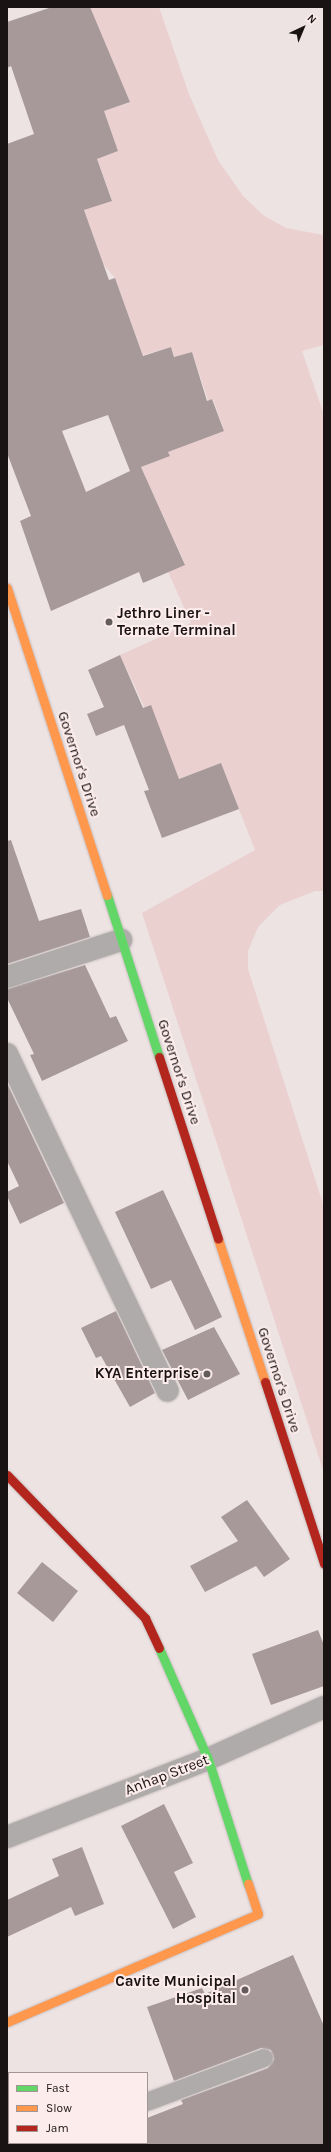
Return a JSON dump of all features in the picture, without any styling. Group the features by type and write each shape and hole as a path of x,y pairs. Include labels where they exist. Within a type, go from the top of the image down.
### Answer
{"main road":[{"name":"Governor's Drive","path":"7,588 324,1564"},
{"path":"7,1475 145,1618 208,1759 258,1914 7,2022"}],"street":[{"path":"7,977 121,940"},
{"path":"7,1054 168,1391"},
{"name":"Anhap Street","path":"7,1837 208,1759 324,1707"}],"lane":[{"path":"148,2102 264,2058"}],"shaded area":[{"path":"89,7 159,7 189,94 218,160 243,196 263,215 286,228 324,235 324,345 302,351 324,415 324,891 315,891 280,905 258,927 248,951 248,969 324,1207 324,1473 142,913 255,850 221,764 178,779 120,655 191,623 168,572 185,564 141,467 169,456 168,452 224,430 213,399 208,400 192,352 175,357 171,347 143,355 115,278 103,264 84,210 112,200 97,159 118,151 104,111 130,102"}],"building":[{"path":"52,7 90,7 130,102 104,111 118,151 97,159 112,201 84,210 109,280 115,278 143,356 171,347 174,357 192,352 207,401 212,399 224,431 168,452 170,456 141,467 185,565 143,583 139,572 51,611 20,521 31,516 7,453 7,144 34,134 11,66 7,68 7,22","holes":["108,415 130,471 86,492 62,431"]},
{"path":"120,655 143,708 151,705 179,779 221,763 239,809 162,838 144,791 149,790 124,725 96,736 87,714 104,707 88,670"},
{"path":"11,840 39,921 81,909 90,937 7,964 7,841"},
{"path":"85,965 110,1018 116,1016 128,1041 42,1081 30,1055 34,1054 7,998 7,989"},
{"path":"7,1083 64,1203 20,1224 7,1196 7,1192 19,1186 7,1161"},
{"path":"163,1190 222,1317 195,1330 171,1280 151,1289 115,1212"},
{"path":"116,1311 155,1393 130,1407 101,1356 96,1358 81,1328"},
{"path":"214,1327 240,1374 188,1400 162,1350"},
{"path":"247,1500 290,1559 264,1577 256,1566 205,1592 190,1566 238,1541 221,1517"},
{"path":"42,1562 78,1591 53,1622 17,1593"},
{"path":"318,1630 324,1645 324,1686 271,1705 252,1654"},
{"path":"164,1804 193,1863 174,1872 196,1917 173,1929 121,1826"},
{"path":"82,1847 104,1904 75,1916 71,1907 7,1937 7,1900 59,1876 52,1859"},
{"name":"Cavite Municipal Hospital","path":"293,1955 324,2026 324,2145 147,2145 148,2118 183,2104 181,2100 268,2068 274,2059 271,2050 261,2048 174,2081 147,2007 202,1988 205,1994"}],"traffic: fast":[{"path":"107,895 159,1057"},
{"path":"159,1648 208,1759 248,1884"}],"traffic: slow":[{"path":"7,588 107,895"},
{"path":"218,1239 265,1382"},
{"path":"7,2022 258,1914 248,1884"}],"traffic: jam":[{"path":"159,1057 218,1239"},
{"path":"265,1382 324,1564"},
{"path":"7,1475 145,1618 159,1648"}],"place":[{"name":"Jethro Liner - Ternate Terminal","path":"109,622"},
{"name":"KYA Enterprise","path":"207,1374"},
{"name":"Cavite Municipal Hospital","path":"245,1990"}]}
